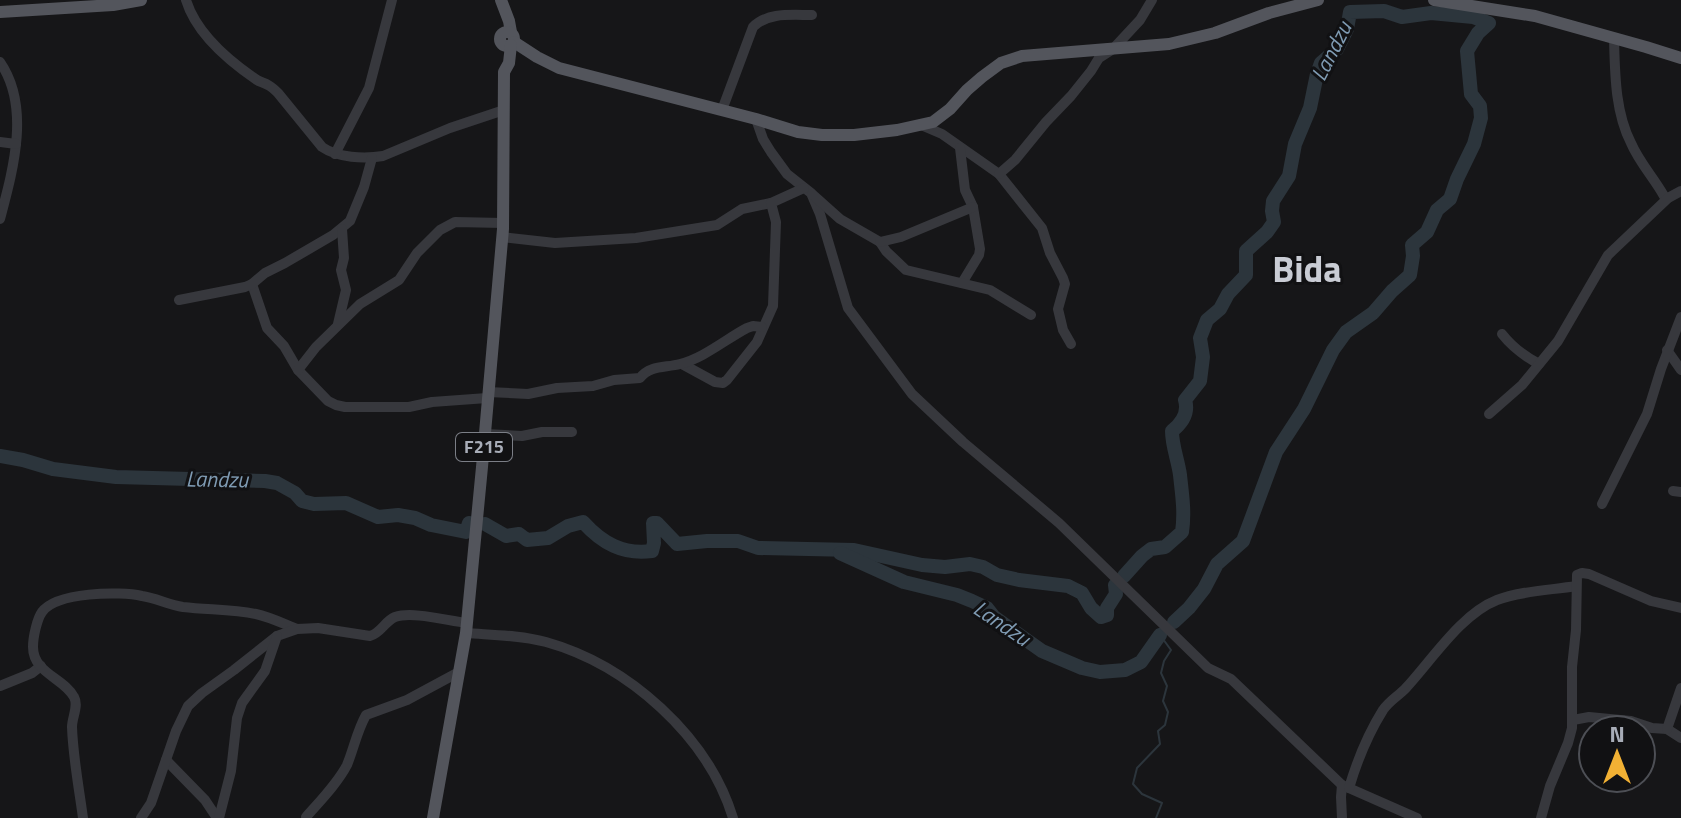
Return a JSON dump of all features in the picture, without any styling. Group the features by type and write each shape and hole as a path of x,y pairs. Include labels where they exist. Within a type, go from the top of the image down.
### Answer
{"main road":[{"path":"0,12 113,5 141,0"},
{"name":"F215","path":"433,818 466,628 502,230 504,72 500,61 508,39 500,18 501,0"},
{"path":"508,39 559,68 798,132 854,135 933,122 1001,63 1022,56 1169,44 1318,0"},
{"path":"1434,0 1535,16 1681,58"}],"street":[{"path":"186,0 197,24 225,54 278,93 322,147 335,154 372,158 383,156 504,110"},
{"path":"335,154 369,88 392,0"},
{"path":"999,174 1071,96 1099,58 1113,49 1140,20 1152,0"},
{"path":"722,110 756,24 773,16 812,15"},
{"path":"1614,39 1615,70 1625,127 1631,143 1668,198"},
{"path":"0,62 13,92 17,128 13,166 0,219"},
{"path":"756,119 763,139 787,174 840,219 880,242 906,270 990,290 1031,315"},
{"path":"921,125 942,134 999,174 1042,228 1065,284 1058,309 1063,330 1071,344"},
{"path":"0,142 16,144"},
{"path":"960,148 965,190 973,207 980,249 962,283"},
{"path":"179,300 252,284 265,273 342,229 356,209 372,158"},
{"path":"298,370 338,324 360,304 399,280 417,253 451,223 502,230 555,243 636,238 717,225 742,209 807,190"},
{"path":"807,190 820,214 848,308 912,394 963,442 1059,523 1208,668 1231,679 1346,786 1417,818"},
{"path":"1489,414 1522,385 1567,327 1608,255 1668,198 1681,191"},
{"path":"682,364 715,382 723,383 757,342 773,306 776,222 771,203"},
{"path":"880,242 901,237 973,207"},
{"path":"338,324 346,290 341,270 344,258 342,229"},
{"path":"252,284 267,328 284,346 298,370 328,401 345,407 409,407 640,378 647,370 682,364 747,328 762,327"},
{"path":"1602,504 1647,414 1681,317"},
{"path":"1502,334 1512,347 1539,364"},
{"path":"1667,350 1681,370"},
{"path":"485,434 527,436 542,432 572,432"},
{"path":"1541,818 1573,720 1572,667 1577,575 1582,573 1599,578 1651,601 1681,608"},
{"path":"1342,818 1341,797 1386,706 1456,631 1480,608 1498,599 1576,586"},
{"path":"83,818 72,724 76,699 41,666 33,649 41,613 51,604 91,594 141,595 183,607 260,615 297,629"},
{"path":"141,818 151,803 188,706 202,693 277,636 297,629 318,628 370,636 392,618 406,615 546,642 598,665 637,688 682,729 709,763 733,818"},
{"path":"218,818 231,771 237,718 242,703 265,671 277,636"},
{"path":"0,686 41,666"},
{"path":"306,817 339,778 366,715 407,700 459,672"},
{"path":"1667,729 1679,704 1681,688"},
{"path":"1573,720 1608,718 1667,729 1681,738"},
{"path":"166,760 218,818"}],"waterway":[{"name":"Landzu","path":"1124,576 1151,549 1165,547 1182,532 1180,475 1172,431 1184,417 1185,400 1200,381 1203,357 1200,338 1207,320 1220,309 1228,294 1246,275 1246,251 1274,222 1273,201 1289,176 1295,144 1310,108 1317,74 1321,63 1337,49 1347,29 1350,12 1384,11 1402,17 1431,13 1473,17 1489,23 1478,33 1467,51 1471,94 1480,106 1481,118 1474,144 1450,199 1437,210 1427,232 1412,245 1410,275 1373,313 1346,332 1333,350 1304,409 1276,452 1243,541 1217,564 1204,589 1174,622"},
{"name":"Landzu","path":"0,456 53,469 116,477 265,481 277,483 295,493 302,501 314,504 346,503 378,517 398,515 466,532 469,523"},
{"name":"Landzu","path":"485,524 506,536 519,534 527,540 548,538 568,526 583,522 614,546 641,552 652,551 653,523 657,523 677,544 738,541 758,548 854,550 922,565 945,567 970,564 1019,580 1068,586 1082,593 1101,617 1107,615 1107,608 1116,594 1115,585"},
{"name":"Landzu","path":"840,553 904,582 957,595 987,608 994,617 1042,651 1082,668 1100,672 1125,670 1141,662 1160,635"},
{"path":"1156,818 1162,803 1142,794 1133,784 1137,768 1160,744 1158,731 1165,725 1168,712 1163,701 1167,686 1161,673 1171,650 1160,635"}],"district":[{"name":"Bida","path":"1307,269"}]}
